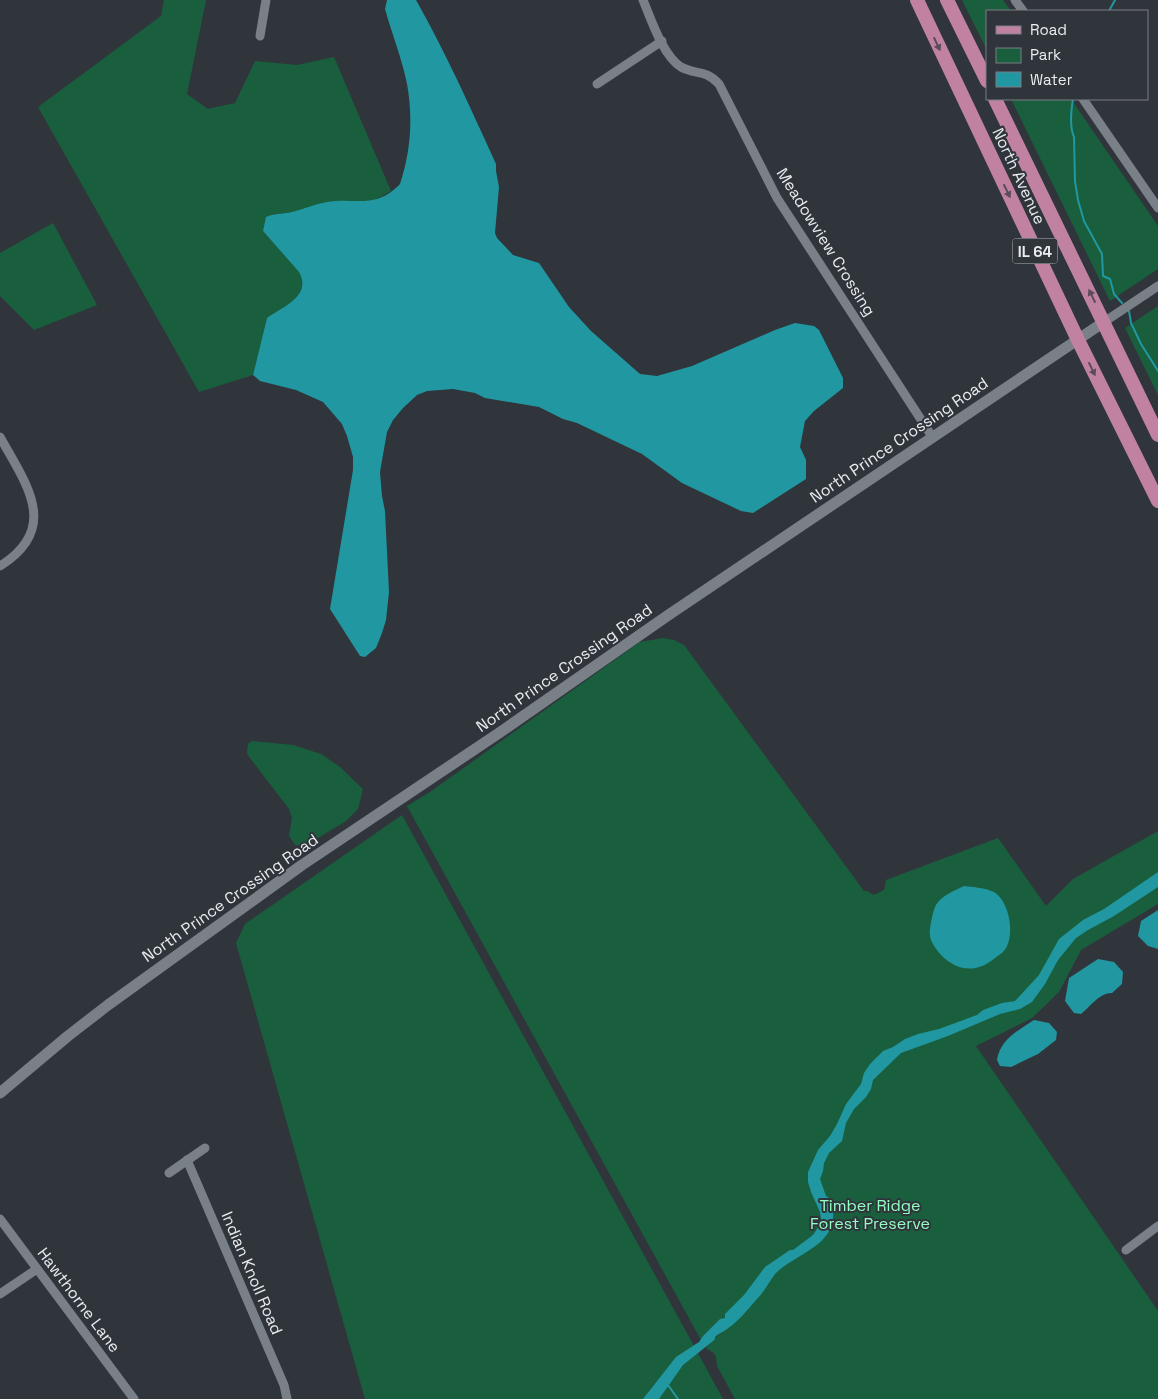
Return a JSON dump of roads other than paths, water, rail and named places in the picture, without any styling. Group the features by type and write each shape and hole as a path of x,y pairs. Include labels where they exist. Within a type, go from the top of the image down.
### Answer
{"main road":[{"name":"North Avenue","path":"917,0 1078,340 1158,500"},
{"path":"947,0 986,79"},
{"name":"North Avenue","path":"995,100 1158,435"}],"street":[{"path":"260,36 266,0"},
{"name":"Meadowview Crossing","path":"643,0 662,42 672,58 682,67 707,74 719,84 777,198 933,438"},
{"path":"597,84 662,42"},
{"path":"1084,100 1158,208"},
{"name":"North Prince Crossing Road","path":"0,1093 108,1005 302,865 499,733 667,616 1158,286"},
{"path":"0,437 28,488 33,506 34,521 25,545 0,566"},
{"path":"169,1173 205,1148"},
{"name":"Indian Knoll Road","path":"187,1160 284,1385 287,1399"},
{"name":"Hawthorne Lane","path":"0,1219 134,1399"},
{"path":"1126,1250 1158,1226"},
{"path":"0,1294 37,1269"}],"water":[{"path":"387,0 416,0 468,102 496,164 499,187 495,233 497,238 513,255 539,263 569,307 591,331 640,374 657,376 692,366 795,323 814,326 819,330 843,378 843,388 814,411 805,421 800,447 806,460 806,479 753,513 741,511 682,483 642,454 539,407 485,398 475,393 453,389 427,391 417,395 393,420 387,432 380,472 385,511 389,592 386,620 382,633 376,648 365,657 360,656 330,609 353,470 353,457 347,436 342,424 323,402 296,390 260,381 253,375 267,318 294,300 302,288 299,272 263,231 266,217 327,202 374,200 391,192 400,184 409,147 410,109 405,75 385,9"},
{"path":"1158,872 1158,887 1076,938 1058,960 1045,984 1032,1002 1020,1009 1000,1014 901,1053 873,1080 871,1089 866,1097 854,1109 846,1123 842,1141 829,1153 824,1163 820,1179 833,1212 832,1224 828,1233 812,1248 775,1274 762,1293 739,1319 683,1365 659,1399 643,1399 676,1357 699,1342 720,1319 725,1318 725,1314 744,1295 765,1267 813,1235 821,1219 808,1182 808,1172 818,1150 830,1136 846,1104 861,1084 864,1073 870,1064 883,1051 905,1039 977,1015 983,1010 1002,1003 1015,1001 1039,975 1059,939 1083,920 1104,909"},
{"path":"964,886 994,892 999,896 1007,910 1010,926 1009,942 1004,951 988,963 974,968 961,967 947,961 930,938 936,905 945,896"},
{"path":"1158,910 1158,949 1148,946 1138,936 1141,921"},
{"path":"1098,959 1114,962 1123,972 1122,984 1112,993 1103,995 1081,1014 1074,1013 1065,1001 1069,978"},
{"path":"1034,1020 1049,1023 1057,1032 1056,1040 1038,1054 1011,1067 1000,1066 997,1060 1006,1041"}],"waterway":[{"path":"1110,10 1115,0"},
{"path":"1073,100 1071,123 1074,137 1075,181 1078,200 1084,221 1102,254 1103,276 1110,279 1114,294 1122,303"},
{"path":"1129,311 1131,323 1141,344 1158,371"},
{"path":"668,1385 678,1399"}],"park label":[{"name":"Timber Ridge Forest Preserve","path":"870,1214"}]}
